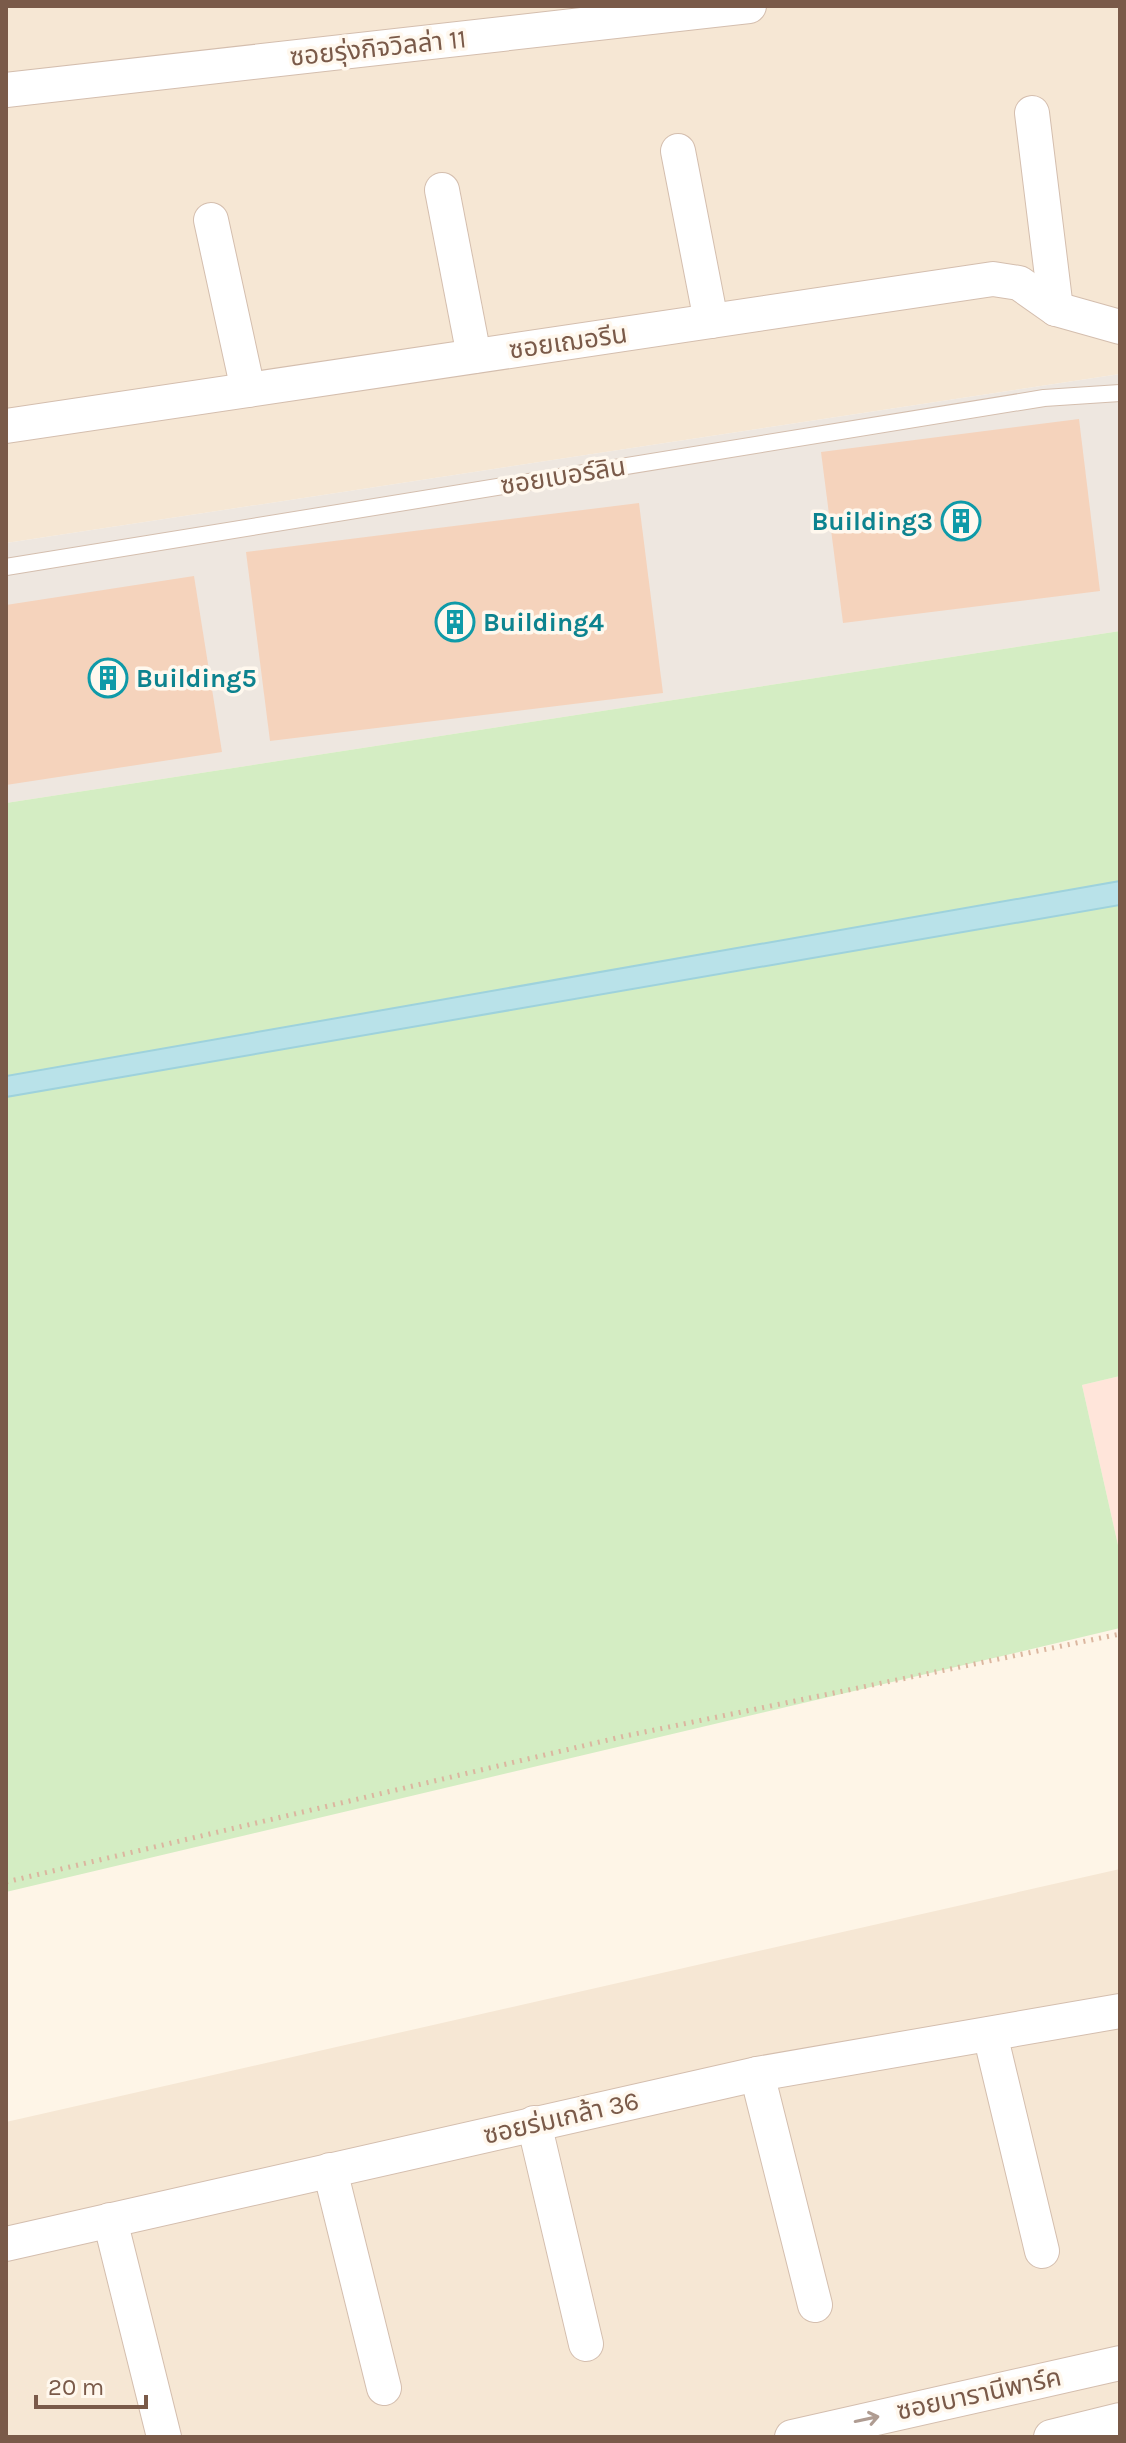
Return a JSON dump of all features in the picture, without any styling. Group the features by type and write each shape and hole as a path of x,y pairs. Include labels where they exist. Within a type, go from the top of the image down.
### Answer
{"street":[{"name":"ซอยรุ่งกิจวิลล่า 11","path":"6,90 749,6"},
{"path":"1032,113 1056,309"},
{"path":"678,151 711,321"},
{"path":"442,190 474,356"},
{"path":"211,220 248,390"},
{"name":"ซอยเฌอรีน","path":"6,423 993,279 1019,283 1056,309 1120,327"},
{"name":"ซอยร่มเกล้า 36","path":"6,2244 757,2074 1120,2011"},
{"path":"990,2034 1042,2251"},
{"path":"757,2074 815,2305"},
{"path":"534,2123 586,2344"},
{"path":"330,2170 384,2388"},
{"path":"110,2220 164,2437"},
{"name":"ซอยบารานีพาร์ค","path":"792,2437 1120,2363"},
{"path":"1051,2437 1120,2420"}],"lane":[{"name":"ซอยเบอร์ลิน","path":"6,567 1044,398 1120,393"}],"path":[{"path":"6,1882 625,1736 1120,1634"}],"shaded area":[{"path":"6,6 1120,6 1120,374 6,543"},
{"path":"1120,374 1120,631 6,803 6,543"},
{"path":"1120,1376 1120,1554 1082,1385"},
{"path":"1120,1869 1120,2437 6,2437 6,2122"}],"green space":[{"path":"1120,631 1120,881 6,1076 6,803"},
{"path":"1120,905 1120,1376 1082,1385 1120,1554 1120,1628 6,1892 6,1097"}],"water":[{"path":"1120,881 1120,905 6,1097 6,1076"}],"building":[{"name":"Building3","path":"1079,419 1100,591 843,623 821,452"},
{"name":"Building4","path":"639,503 663,693 270,741 246,552"},
{"name":"Building5","path":"194,576 222,752 6,785 6,605"}],"place":[{"name":"Building3","path":"961,521"},
{"name":"Building4","path":"455,622"},
{"name":"Building5","path":"108,678"}]}
